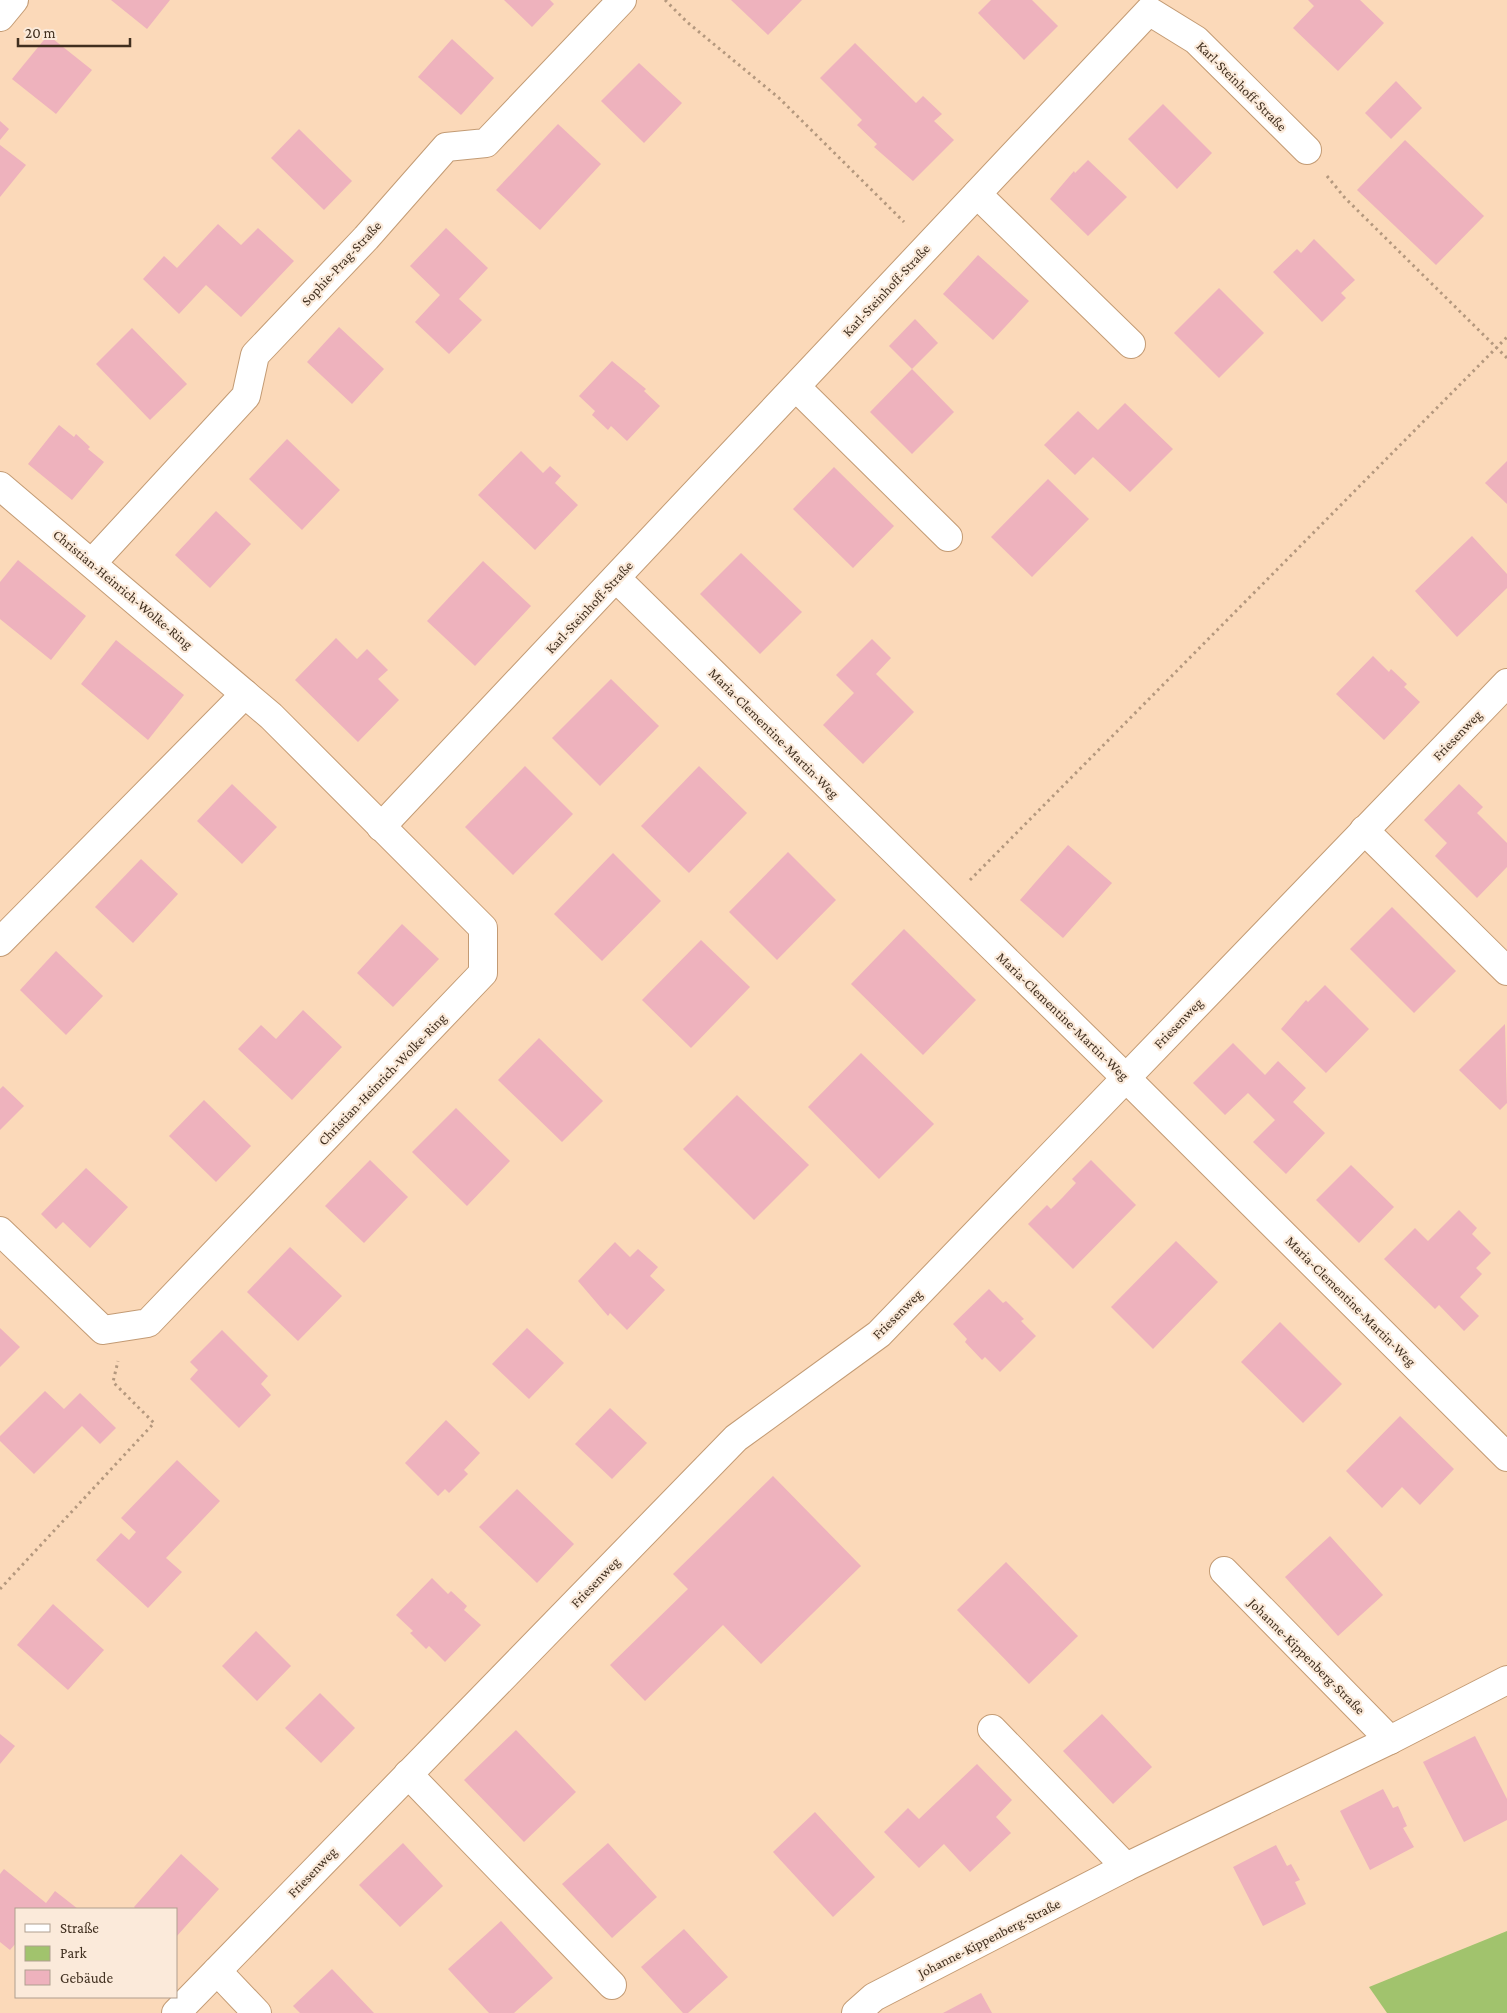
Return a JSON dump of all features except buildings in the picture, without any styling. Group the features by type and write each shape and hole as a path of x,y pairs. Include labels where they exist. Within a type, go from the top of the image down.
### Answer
{"street":[{"path":"0,17 14,0"},
{"name":"Sophie-Prag-Straße","path":"92,563 246,396 255,355 366,238 446,147 486,143 622,0"},
{"name":"Karl-Steinhoff-Straße","path":"381,827 977,194 1144,5 1196,40 1306,150"},
{"path":"977,194 1131,344"},
{"path":"796,387 948,538"},
{"name":"Christian-Heinrich-Wolke-Ring","path":"0,486 271,716 483,928 483,973 148,1323 103,1330 0,1230"},
{"name":"Maria-Clementine-Martin-Weg","path":"616,578 1126,1078 1507,1457"},
{"name":"Friesenweg","path":"176,2013 736,1438 880,1334 1507,683"},
{"path":"0,942 245,694"},
{"path":"1364,830 1507,971"},
{"name":"Johanne-Kippenberg-Straße","path":"1224,1572 1390,1740"},
{"name":"Johanne-Kippenberg-Straße","path":"856,2013 874,1997 1126,1868 1390,1740 1507,1680"},
{"path":"992,1728 1126,1868"},
{"path":"408,1774 612,1985"},
{"path":"217,1971 257,2013"}],"path":[{"path":"665,0 687,22 779,98 928,246"},
{"path":"1306,150 1345,198 1507,358"},
{"path":"947,904 1507,337"},
{"path":"0,1589 154,1423 113,1382 127,1326"}],"green space":[{"path":"1507,1931 1507,2013 1387,2013 1369,1987"}]}
